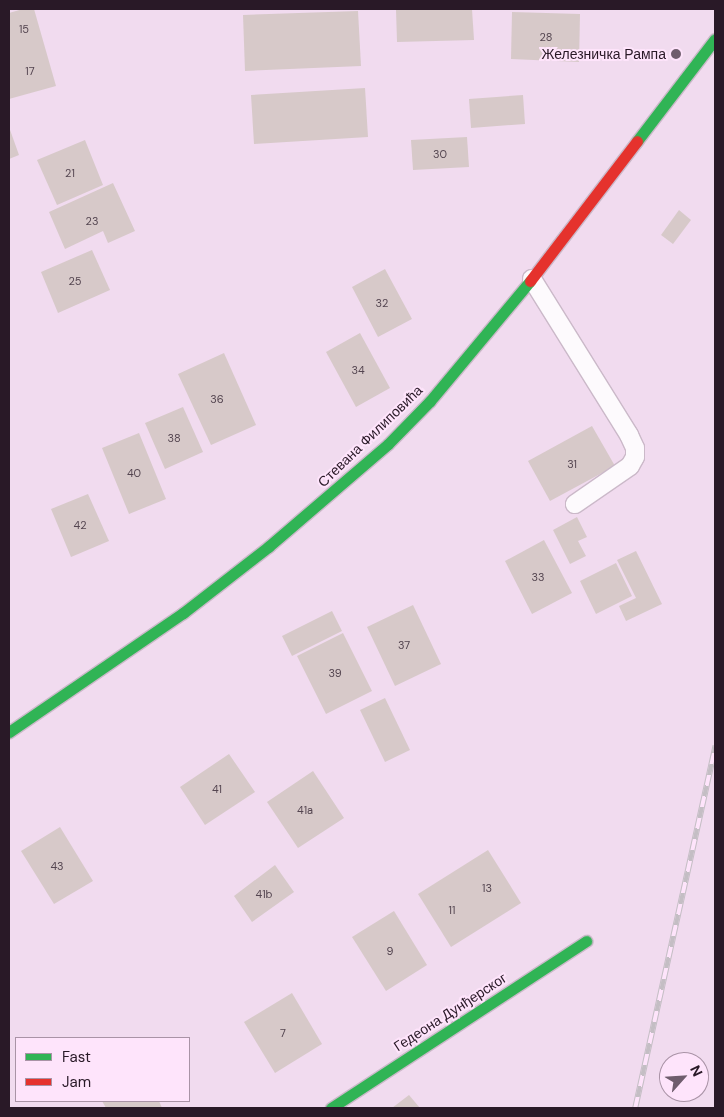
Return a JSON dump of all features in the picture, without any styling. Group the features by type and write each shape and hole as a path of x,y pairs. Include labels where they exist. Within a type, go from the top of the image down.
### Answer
{"main road":[{"name":"Стевана Филиповића","path":"9,732 183,613 268,547 388,444 430,401 532,279 715,39"},
{"name":"Гедеона Дунђерског","path":"331,1108 586,941"}],"lane":[{"path":"532,279 629,435 635,448 635,456 630,466 575,504"}],"building":[{"path":"23,9 34,9 56,86 9,99 9,13"},
{"path":"396,9 472,9 474,40 397,42"},
{"path":"358,11 361,66 245,71 243,15"},
{"path":"512,12 580,14 579,62 511,59"},
{"path":"365,88 368,137 254,144 251,95"},
{"path":"523,95 525,124 471,128 469,99"},
{"path":"9,127 19,155 9,159"},
{"path":"467,137 469,167 413,170 411,140"},
{"path":"85,140 103,185 57,205 37,160"},
{"path":"113,183 135,231 108,243 103,231 65,249 49,212"},
{"path":"679,210 691,220 673,244 661,235"},
{"path":"92,250 110,290 58,313 41,272"},
{"path":"385,269 412,319 378,337 352,287"},
{"path":"360,333 390,388 356,407 326,352"},
{"path":"224,353 256,425 211,445 178,374"},
{"path":"183,407 203,452 165,469 145,423"},
{"path":"592,426 615,466 550,501 528,461"},
{"path":"139,433 166,499 129,514 102,448"},
{"path":"88,494 109,541 71,557 51,509"},
{"path":"577,517 587,537 578,541 586,556 570,564 553,530"},
{"path":"544,540 572,593 532,614 505,561"},
{"path":"636,551 662,604 626,621 619,606 636,598 617,560"},
{"path":"616,563 632,596 596,614 580,581"},
{"path":"413,605 441,664 395,686 367,627"},
{"path":"332,611 342,631 292,656 282,636"},
{"path":"343,633 372,691 326,714 297,656"},
{"path":"385,698 410,750 385,762 360,710"},
{"path":"229,754 255,792 205,825 180,787"},
{"path":"313,771 344,818 298,848 267,802"},
{"path":"60,827 93,881 54,904 21,851"},
{"path":"488,850 521,903 451,947 418,894"},
{"path":"275,865 294,892 252,922 234,896"},
{"path":"394,911 427,965 386,991 352,937"},
{"path":"292,993 322,1044 275,1073 244,1022"},
{"path":"409,1095 420,1108 392,1108"},
{"path":"103,1102 159,1102 162,1108 106,1108"}],"railway":[{"path":"635,1108 715,746"}],"traffic: fast":[{"path":"637,141 715,39"},
{"path":"9,732 183,613 268,547 388,444 430,401 530,281"},
{"path":"331,1108 586,941"}],"traffic: jam":[{"path":"530,281 637,141"}],"place":[{"name":"Железничка Рампа","path":"676,54"}]}
